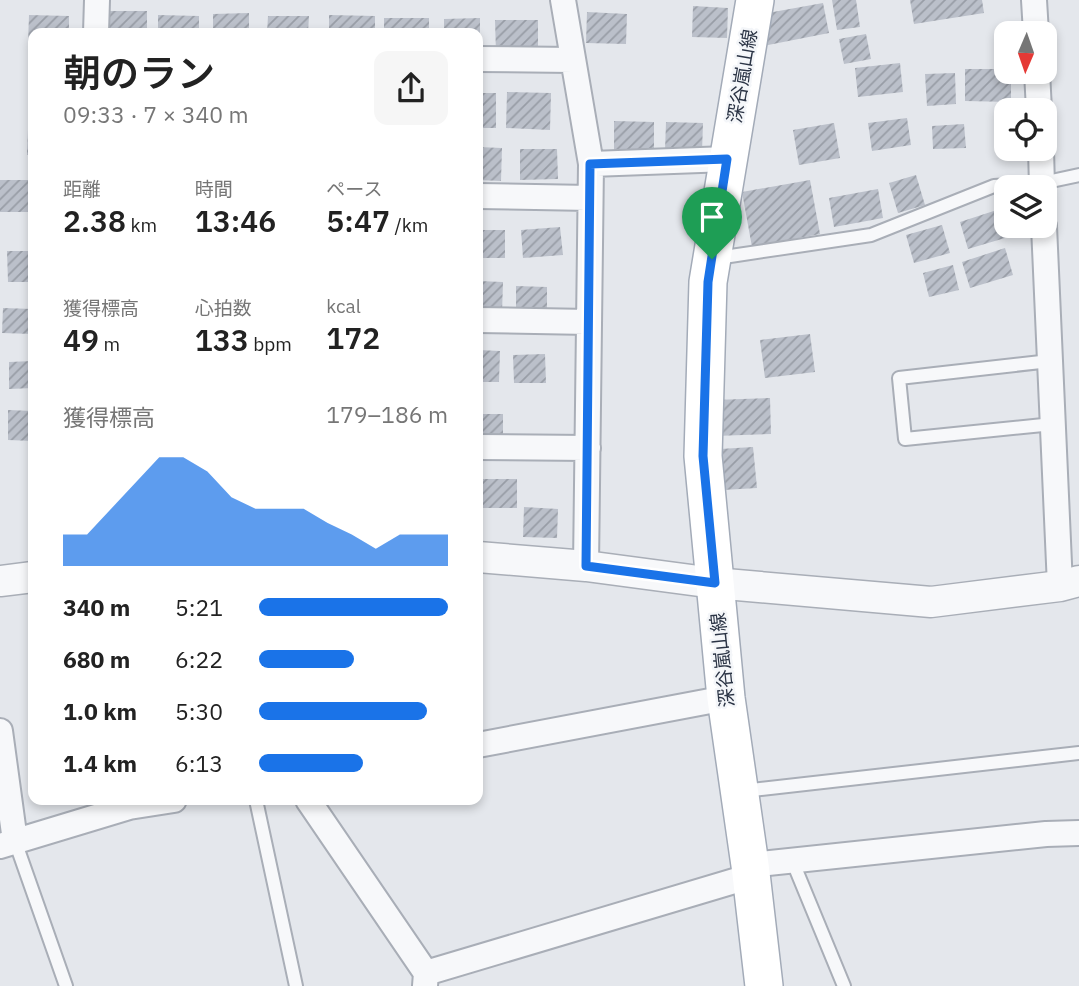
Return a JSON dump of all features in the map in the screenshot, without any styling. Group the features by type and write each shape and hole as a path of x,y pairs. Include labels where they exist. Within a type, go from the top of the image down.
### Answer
{"main road":[{"name":"深谷嵐山線","path":"755,0 708,282 703,456 726,698 751,871 764,986"}],"street":[{"path":"96,28 97,0"},
{"path":"563,0 590,164 586,566"},
{"path":"1034,0 1035,21"},
{"path":"483,59 573,60"},
{"path":"590,164 727,159"},
{"path":"483,196 590,198"},
{"path":"483,557 586,566 715,583 931,602 1070,584 1053,424 1045,238"},
{"path":"483,320 589,322"},
{"path":"483,447 587,448"},
{"path":"0,581 28,578"},
{"path":"483,744 726,698"},
{"path":"0,731 7,844 142,805"},
{"path":"311,805 426,979 751,871 792,860 1033,835 1079,833"}],"lane":[{"path":"1057,181 1079,175"},
{"path":"712,259 871,235 994,186"},
{"path":"1050,361 899,379 905,439 1053,424"},
{"path":"739,791 1079,753"},
{"path":"258,805 296,986"},
{"path":"7,844 66,986"},
{"path":"792,860 844,986"}],"building":[{"path":"832,0 856,0 860,27 837,30"},
{"path":"910,0 982,0 984,13 914,24"},
{"path":"823,3 829,33 763,46 757,15"},
{"path":"693,6 728,8 727,38 692,37"},
{"path":"109,11 147,11 147,28 109,28"},
{"path":"587,12 627,14 626,44 586,43"},
{"path":"249,13 249,28 213,28 213,14"},
{"path":"29,15 69,16 69,28 29,28"},
{"path":"158,15 199,16 199,28 158,28"},
{"path":"329,15 375,16 375,28 329,28"},
{"path":"268,16 309,16 308,28 267,28"},
{"path":"384,18 429,18 429,28 384,28"},
{"path":"480,18 480,28 444,28 444,19"},
{"path":"495,20 538,20 538,52 496,53"},
{"path":"866,34 871,59 844,64 839,39"},
{"path":"900,63 903,92 858,97 855,68"},
{"path":"965,69 994,69 994,84 1011,84 1011,98 994,98 994,102 965,101"},
{"path":"955,73 956,104 927,106 925,74"},
{"path":"507,92 551,93 550,130 506,128"},
{"path":"483,93 496,93 496,128 483,128"},
{"path":"907,118 911,145 872,151 868,123"},
{"path":"614,121 654,122 654,153 614,153"},
{"path":"666,122 703,123 702,152 665,151"},
{"path":"834,123 840,158 799,165 793,130"},
{"path":"964,124 966,148 933,149 932,126"},
{"path":"483,147 502,148 501,181 483,180"},
{"path":"520,149 557,149 558,179 520,180"},
{"path":"916,175 925,205 898,213 889,183"},
{"path":"0,180 28,180 28,212 0,212"},
{"path":"810,180 820,234 752,247 742,192"},
{"path":"878,189 883,218 834,227 829,198"},
{"path":"994,211 994,238 1005,238 968,249 960,222"},
{"path":"942,225 950,253 914,263 906,235"},
{"path":"560,227 563,255 523,258 521,230"},
{"path":"483,230 505,230 505,258 483,258"},
{"path":"1005,248 1013,275 970,288 962,262"},
{"path":"7,251 28,251 28,282 8,282"},
{"path":"953,265 959,290 929,297 923,273"},
{"path":"483,281 503,282 502,313 483,312"},
{"path":"516,286 547,287 547,314 516,314"},
{"path":"3,308 28,309 28,334 2,333"},
{"path":"810,334 815,372 765,378 760,340"},
{"path":"483,350 500,351 499,382 483,382"},
{"path":"545,354 546,383 514,383 513,355"},
{"path":"28,361 28,388 9,389 9,362"},
{"path":"770,398 771,434 715,436 714,400"},
{"path":"8,410 28,411 28,441 8,440"},
{"path":"483,414 503,414 503,440 483,440"},
{"path":"753,447 757,488 723,490 720,449"},
{"path":"483,479 517,479 517,508 483,508"},
{"path":"524,507 558,509 557,538 523,537"}],"route":[{"path":"727,159 712,259 708,282 703,456 715,583 586,566 590,164 727,159"}]}
